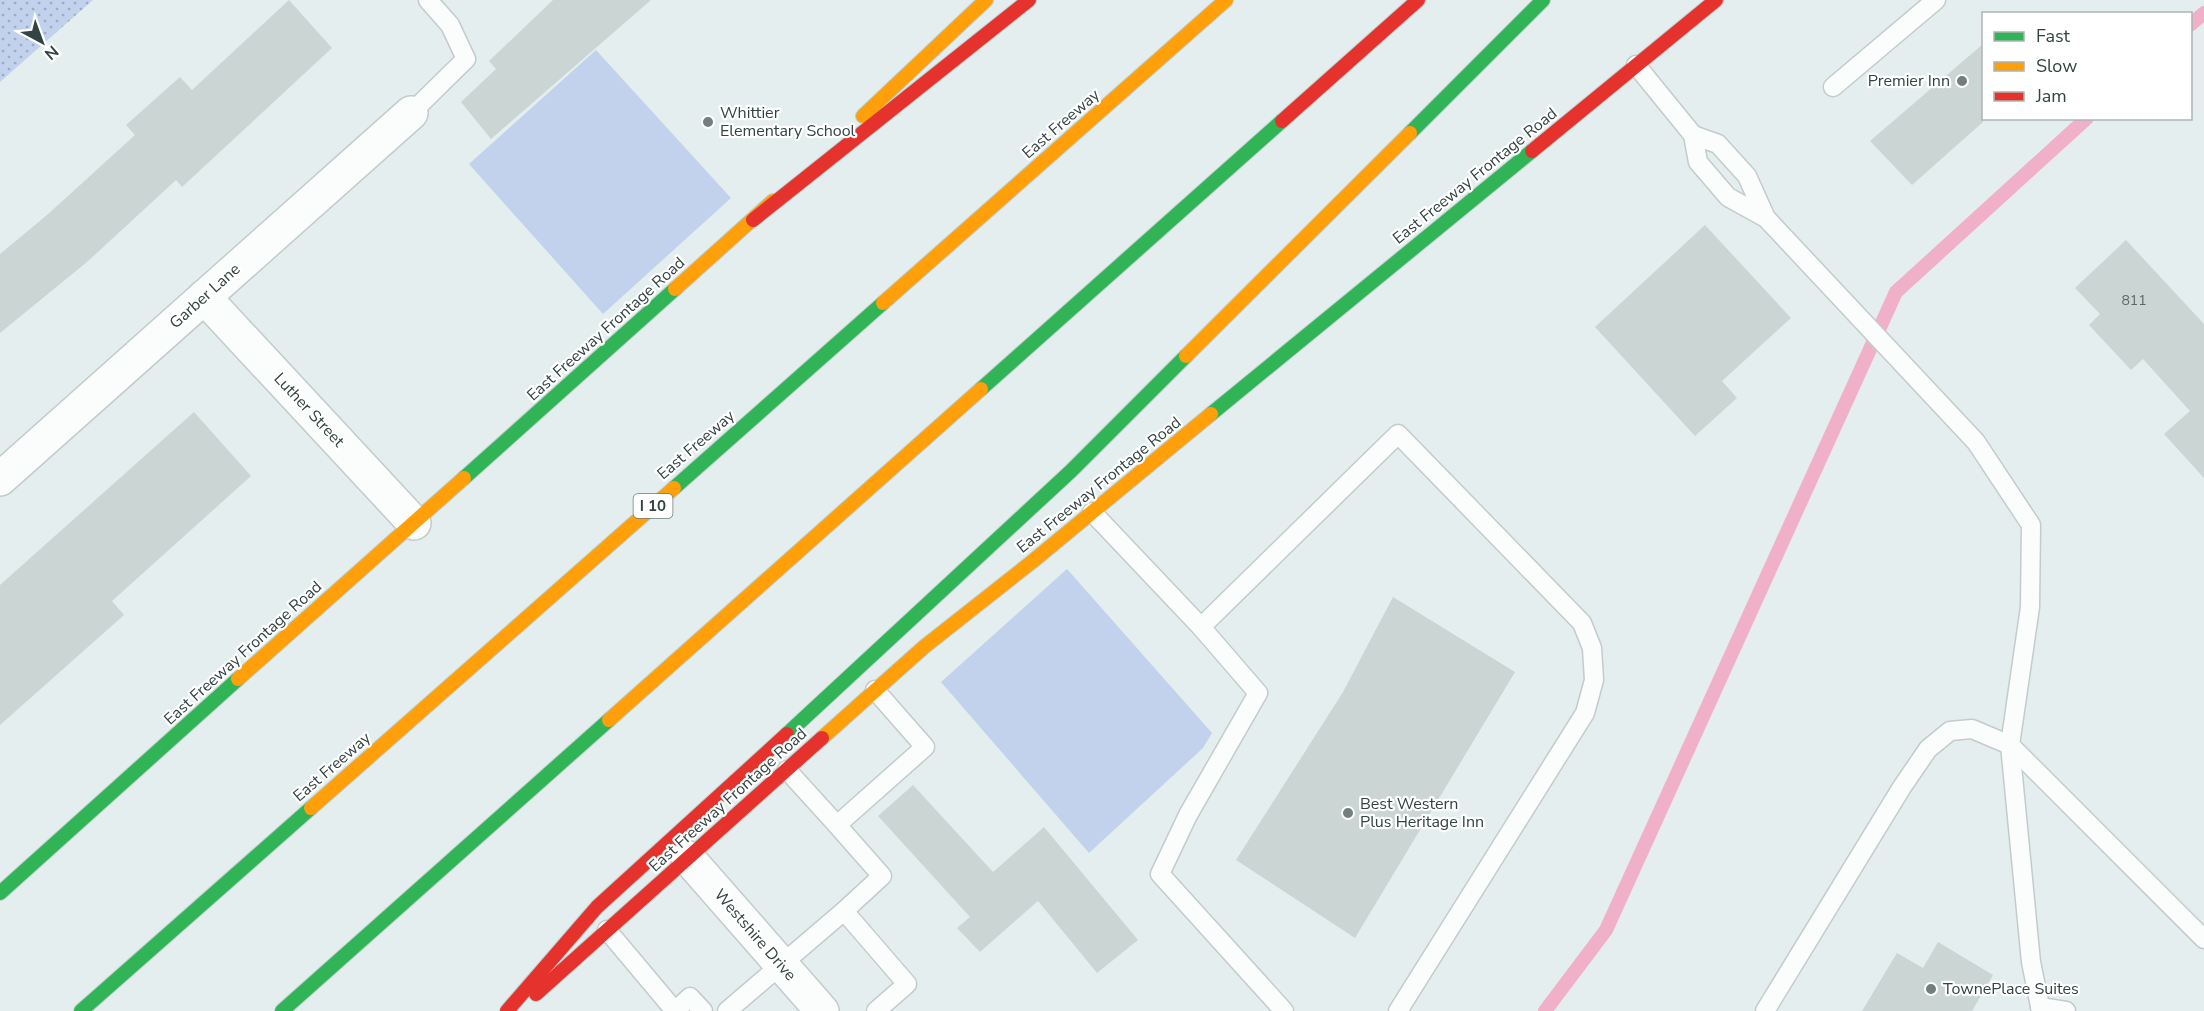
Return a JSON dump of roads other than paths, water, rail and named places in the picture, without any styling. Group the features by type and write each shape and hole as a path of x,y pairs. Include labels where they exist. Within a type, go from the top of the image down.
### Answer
{"main road":[{"name":"East Freeway Frontage Road","path":"0,892 753,220 986,0"},
{"path":"753,220 1029,0"},
{"name":"East Freeway","path":"81,1011 1226,0"},
{"path":"282,1011 1418,0"},
{"path":"507,1011 597,907 937,597 1071,471 1543,0"},
{"name":"East Freeway Frontage Road","path":"517,1011 924,647 1716,0"}],"street":[{"name":"Garber Lane","path":"0,478 411,113"},
{"name":"Luther Street","path":"204,297 414,523"},
{"name":"Westshire Drive","path":"688,858 822,1011"}],"lane":[{"path":"411,113 466,59 450,25 428,0"},
{"path":"1833,87 1936,0"},
{"path":"1636,65 1693,135 1698,162 1720,188 1728,197 1766,218 1976,442 2031,525 2030,607 2010,745 2031,962 2041,1009 2066,1011"},
{"path":"1693,135 1718,144 1747,176 1766,218"},
{"path":"1201,627 1398,434 1582,623 1592,648 1594,680 1585,713 1398,1011"},
{"path":"1092,512 1201,627 1258,693 1188,815 1160,874 1284,1011"},
{"path":"837,825 925,747 875,690"},
{"path":"1765,1011 1902,787 1928,749 1950,731 1972,729 2010,745 2204,939"},
{"path":"726,1011 882,876 787,770"},
{"path":"844,911 908,984 876,1011"},
{"path":"607,930 675,1011 690,997 703,1011"}],"waterway":[{"path":"2192,23 2204,13"},
{"path":"1545,1011 1606,930 1896,292 2085,120"}],"place":[{"name":"Premier Inn","path":"1962,81"},
{"name":"Whittier Elementary School","path":"708,122"},
{"name":"Best Western Plus Heritage Inn","path":"1348,813"},
{"name":"TownePlace Suites","path":"1931,989"}]}
